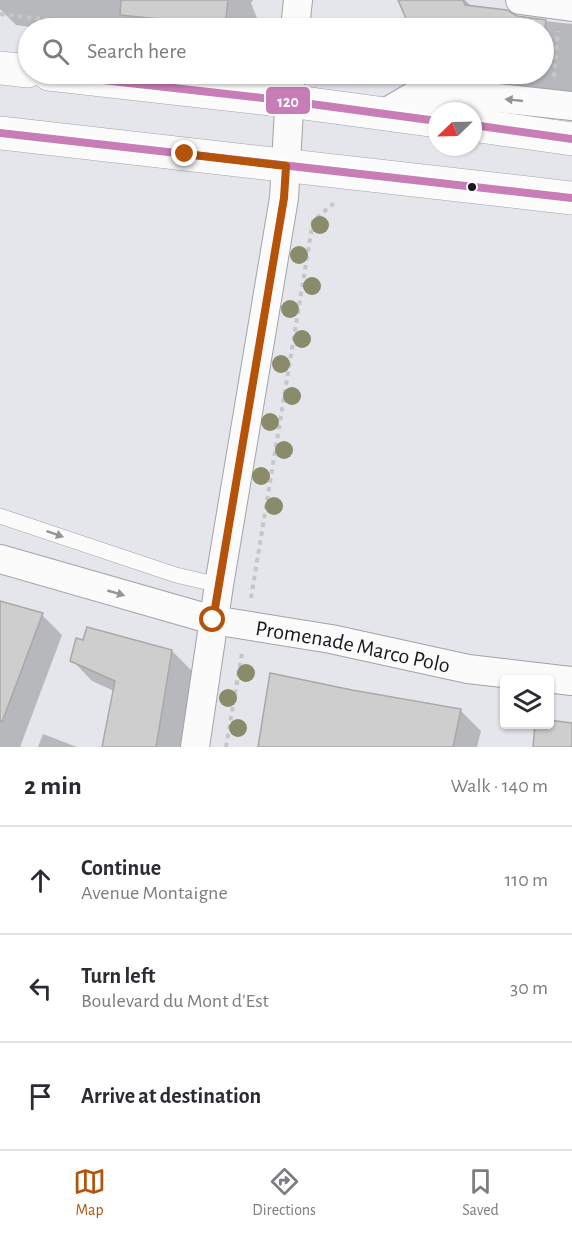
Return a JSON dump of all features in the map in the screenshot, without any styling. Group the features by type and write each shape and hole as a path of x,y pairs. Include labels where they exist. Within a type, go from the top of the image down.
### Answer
{"main road":[{"path":"0,68 18,70"},
{"path":"234,84 290,87 383,114 428,120"},
{"path":"482,126 572,139"},
{"path":"0,133 572,198"}],"street":[{"path":"297,18 298,0"},
{"path":"520,0 566,7"},
{"path":"195,747 213,620 284,198 290,87"},
{"path":"383,114 424,90 562,105"},
{"name":"Promenade Marco Polo","path":"0,558 213,620 331,639 468,669 572,681"}],"lane":[{"path":"0,516 176,575 219,585"}],"path":[{"path":"562,105 566,7"},
{"path":"0,14 34,18"},
{"path":"226,747 313,221 334,203 341,172"}],"building":[{"path":"121,0 228,0 226,18 149,18 120,15"},
{"path":"398,0 463,0 465,5 507,10 517,16 532,18 406,18"},
{"path":"0,601 43,613 2,722 0,721"},
{"path":"87,627 172,650 156,747 102,747 115,681 70,661 76,638 83,640"},
{"path":"270,673 461,709 453,747 258,747"},
{"path":"554,721 572,723 572,747 533,747 535,729 554,729"}],"transit line":[{"name":"120","path":"138,84 428,120"},
{"name":"120","path":"482,126 572,139"},
{"name":"120","path":"0,133 572,198"}],"route":[{"path":"185,154 286,166 284,198 213,620"}]}
